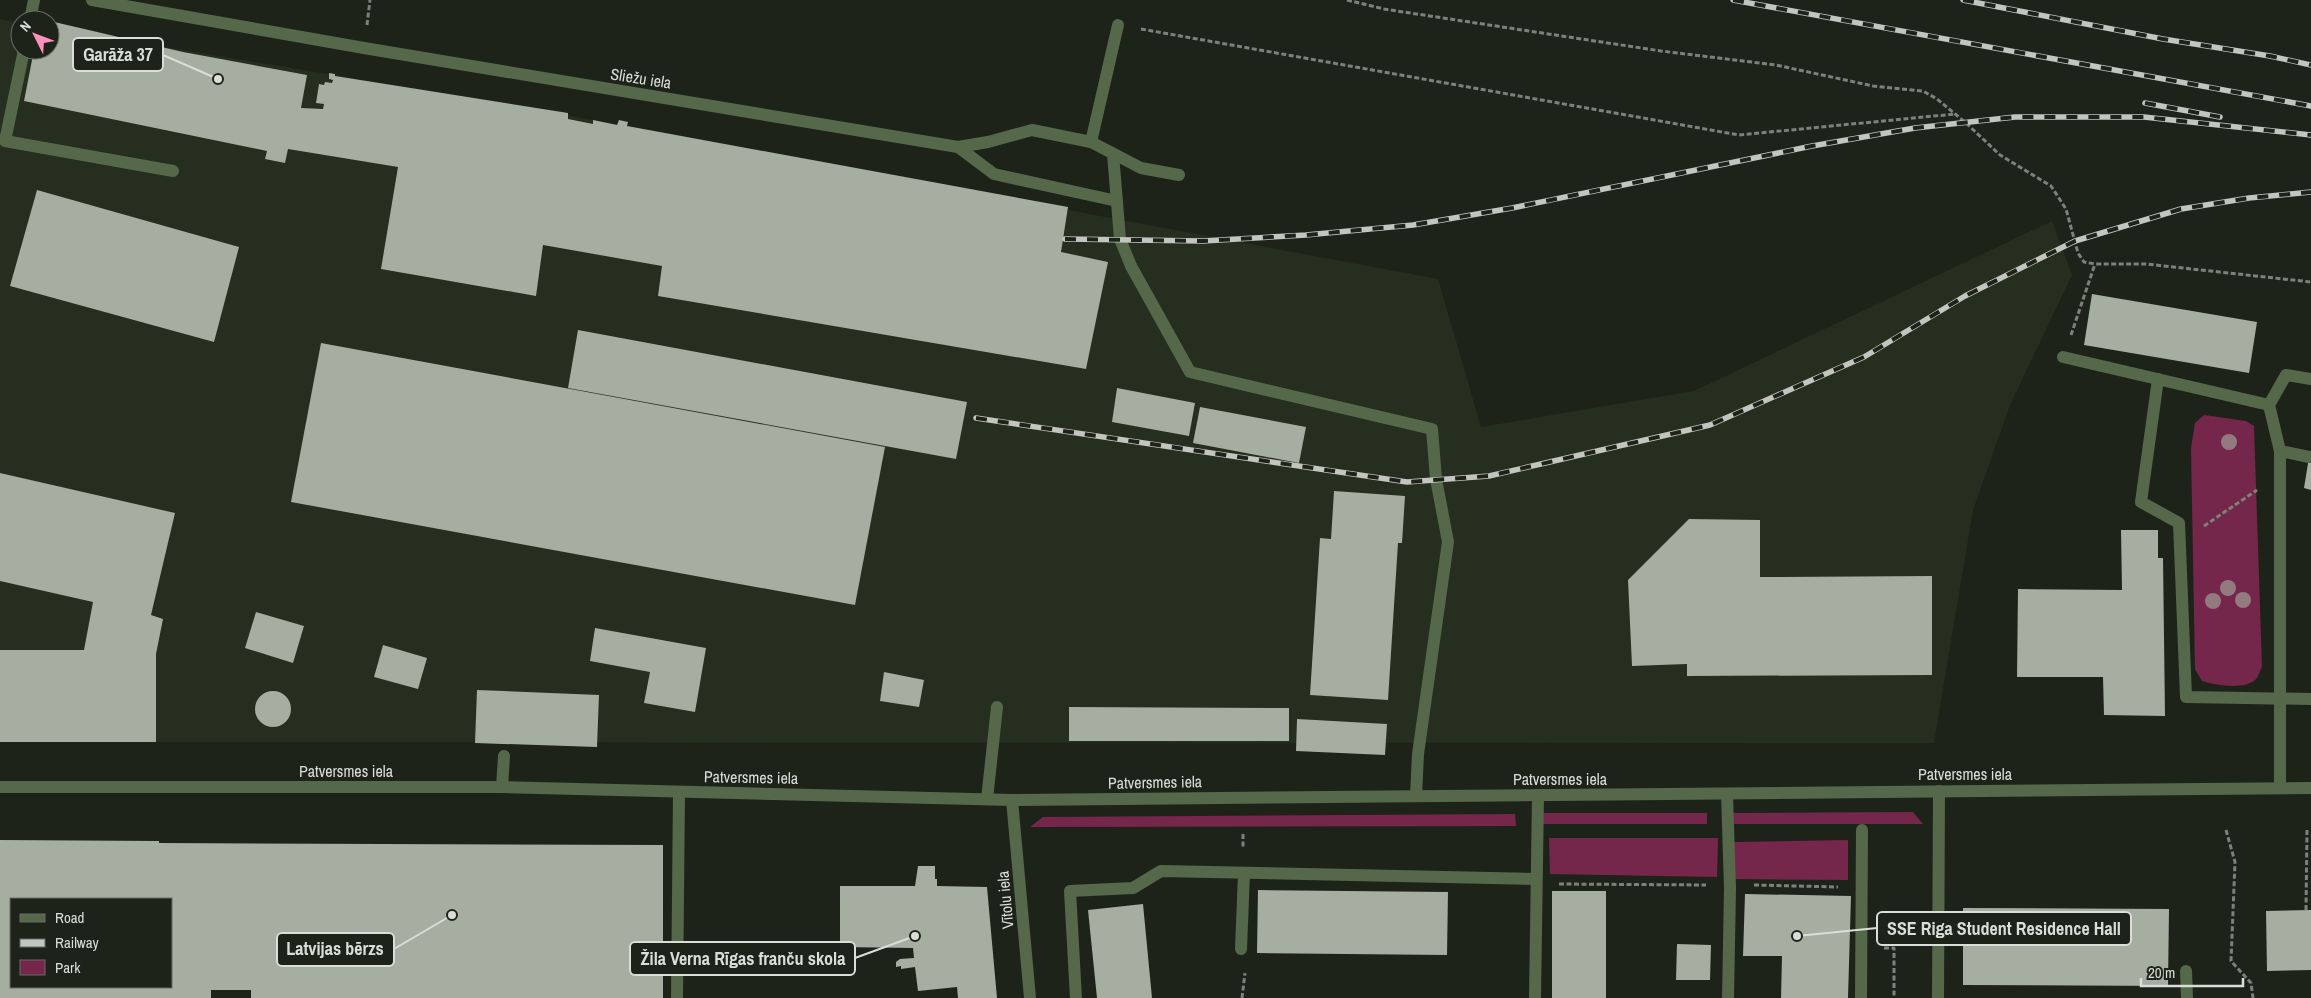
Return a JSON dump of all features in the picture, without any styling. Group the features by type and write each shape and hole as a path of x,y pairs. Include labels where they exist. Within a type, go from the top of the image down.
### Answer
{"street":[{"name":"Sliežu iela","path":"92,0 364,48 958,147 988,142 1032,130 1091,142 1142,168 1179,175"},
{"path":"1091,142 1118,25"},
{"path":"22,60 3,141 173,171"},
{"path":"958,147 994,174 1117,200"},
{"path":"1113,154 1120,239 1131,266 1190,372 1432,429 1436,479 1448,542 1418,754 1416,796"},
{"path":"2063,357 2269,404"},
{"path":"2280,788 2280,450 2269,404 2286,375 2311,379"},
{"path":"2158,379 2141,502 2179,523 2186,697 2311,699"},
{"path":"2280,450 2309,457"},
{"path":"987,799 996,707"},
{"path":"502,787 504,756"},
{"name":"Patversmes iela","path":"0,787 502,787 1012,800 2311,788"},
{"path":"1938,998 1939,791"},
{"path":"677,998 679,792"},
{"path":"1727,794 1729,885 1728,998"},
{"path":"1535,998 1538,795"},
{"name":"Vītolu iela","path":"1012,800 1030,998"},
{"path":"1861,998 1862,830"},
{"path":"1076,998 1070,891 1134,888 1161,871 1536,881"},
{"path":"1241,949 1244,872"},
{"path":"2186,972 2187,998"}],"path":[{"path":"1347,0 1384,9 1623,45 1776,65 1873,86 1923,91 1955,114 2000,155 2051,186 2066,209 2078,253 2084,262 2095,264 2146,264 2311,282"},
{"path":"1118,25 1738,135 1955,114"},
{"path":"2063,357 2095,264"},
{"path":"2180,544 2279,474"},
{"path":"2306,910 2309,894 2308,829"},
{"path":"2226,830 2235,862 2231,961 2251,983 2253,998"},
{"path":"1536,881 1861,887"}],"shaded area":[{"path":"0,19 10,21 10,60 60,60 60,30 442,93 627,126 1068,207 1068,210 1438,279 1481,427 1694,391 2052,221 2072,275 2010,405 1973,510 1934,743 0,742"}],"green space":[{"path":"2204,415 2246,421 2254,426 2262,667 2257,678 2246,685 2239,686 2202,681 2195,669 2191,448 2195,423"},
{"path":"1913,812 1923,824 1733,824 1733,813"},
{"path":"1542,813 1707,813 1707,824 1542,824"},
{"path":"1515,814 1516,826 1030,827 1043,817"},
{"path":"1549,838 1718,838 1717,877 1550,874"},
{"path":"1848,840 1848,880 1735,879 1734,842"}],"building":[{"path":"60,23 183,52 307,75 301,108 323,109 324,104 316,103 319,84 324,85 325,82 332,83 333,80 329,79 329,73 335,74 335,76 568,113 568,119 593,124 593,120 617,125 619,120 628,122 627,126 1068,207 1061,252 1108,262 1086,369 658,296 662,266 543,245 536,296 381,269 398,167 288,149 285,163 265,159 267,151 24,101 32,60 60,60"},
{"path":"37,190 239,247 214,342 10,286"},
{"path":"2092,294 2257,322 2249,373 2084,345"},
{"path":"578,330 967,402 956,459 568,388"},
{"path":"321,343 885,447 855,605 291,502"},
{"path":"1117,388 1195,403 1189,436 1112,422"},
{"path":"1200,407 1306,427 1299,463 1193,443"},
{"path":"2311,451 2311,490 2304,488"},
{"path":"0,473 175,513 151,615 163,619 156,654 156,742 0,742 0,650 84,650 93,602 0,581"},
{"path":"1334,491 1405,496 1402,543 1398,543 1388,700 1310,695 1320,538 1331,539"},
{"path":"1689,519 1760,520 1760,577 1932,576 1932,675 1687,676 1687,664 1632,666 1628,580"},
{"path":"2121,530 2158,530 2158,558 2163,558 2165,716 2104,715 2103,677 2017,677 2018,589 2122,590"},
{"path":"256,612 304,626 293,663 245,648"},
{"path":"595,628 706,648 695,712 644,703 650,672 590,661"},
{"path":"383,645 427,658 418,689 374,677"},
{"path":"884,672 924,680 919,707 880,701"},
{"path":"477,690 599,695 597,747 475,743"},
{"path":"273,691 285,697 291,709 285,721 273,727 261,721 255,709 261,697"},
{"path":"1069,707 1289,708 1289,741 1069,741"},
{"path":"1297,719 1387,724 1385,755 1296,751"},
{"path":"0,840 159,841 159,843 663,845 663,998 251,998 251,990 211,990 211,998 0,998"},
{"path":"918,866 935,866 937,886 987,887 997,998 958,998 957,987 918,991 915,967 901,969 901,966 896,967 896,962 900,959 914,958 913,948 840,947 840,886 915,886"},
{"path":"1258,890 1448,892 1447,955 1257,953"},
{"path":"1552,891 1606,891 1606,998 1552,998"},
{"path":"1745,894 1851,896 1848,998 1781,998 1782,956 1743,956"},
{"path":"1143,904 1152,998 1097,998 1088,910"},
{"path":"1963,908 2169,909 2168,986 1963,985"},
{"path":"2311,910 2311,970 2267,971 2266,911"},
{"path":"1677,944 1711,945 1710,980 1676,980"}],"railway":[{"path":"1733,0 2311,106"},
{"path":"1963,0 2163,39 2270,56 2311,65"},
{"path":"2145,103 2220,117"},
{"path":"1065,239 1203,241 1306,235 1413,225 1512,208 1812,146 1915,128 2015,117 2144,117 2311,135"},
{"path":"976,418 1407,482 1489,476 1710,425 1864,357 1965,296 2075,241 2181,209 2249,198 2311,192"}],"place":[{"name":"Garāža 37","path":"218,79"},
{"name":"Latvijas bērzs","path":"452,915"},
{"name":"Žila Verna Rīgas franču skola","path":"915,936"},
{"name":"SSE Riga Student Residence Hall","path":"1797,936"}]}
